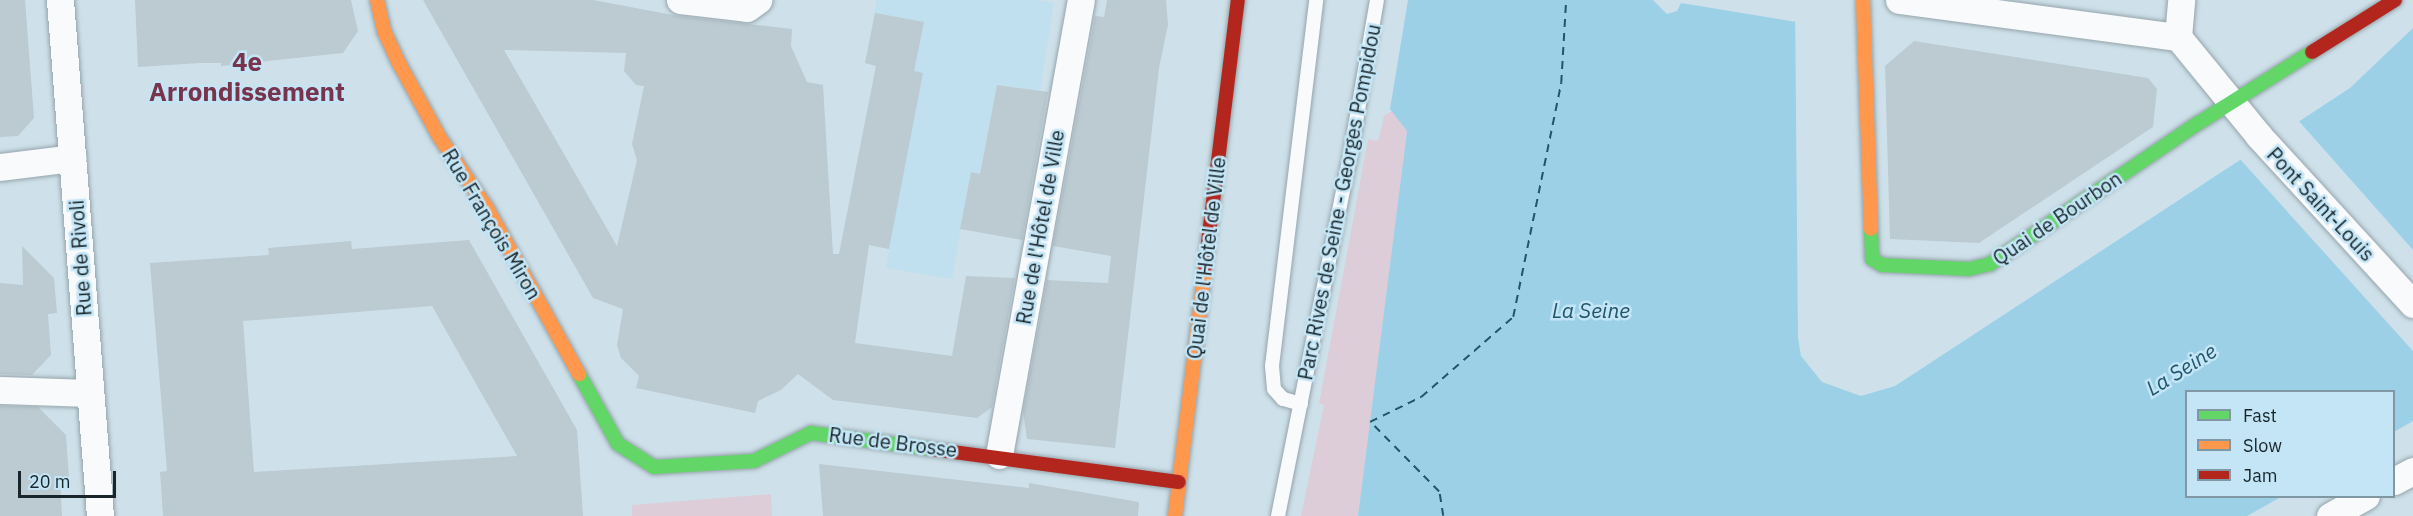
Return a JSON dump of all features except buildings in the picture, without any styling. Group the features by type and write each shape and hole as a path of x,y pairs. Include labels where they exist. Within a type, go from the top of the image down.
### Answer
{"street":[{"name":"Rue de Rivoli","path":"60,0 100,516"},
{"name":"Rue François Miron","path":"377,0 384,31 400,65 440,138 487,208 618,444"},
{"path":"680,0 747,8 758,0"},
{"name":"Rue de l'Hôtel de Ville","path":"999,455 1081,0"},
{"name":"Quai de l'Hôtel de Ville","path":"1175,516 1238,0"},
{"name":"Quai de Bourbon","path":"1863,0 1870,249 1872,259 1879,264 1969,269 1990,264 2232,102"},
{"path":"1899,0 2178,38 2181,0"},
{"path":"2232,102 2395,0"},
{"name":"Pont Saint-Louis","path":"2178,38 2249,125 2413,304"},
{"path":"0,167 72,158"},
{"path":"0,390 90,393"},
{"name":"Rue de Brosse","path":"618,444 654,467 754,461 811,433 999,455 1179,482"},
{"path":"2395,480 2413,471"},
{"path":"2330,516 2362,498"}],"lane":[{"name":"Parc Rives de Seine - Georges Pompidou","path":"1301,405 1282,399 1275,389 1272,366 1316,0"},
{"name":"Parc Rives de Seine - Georges Pompidou","path":"1278,516 1377,0"}],"shaded area":[{"path":"877,0 1037,0 1054,3 1040,91 997,85 980,174 971,173 952,279 886,268 889,249 848,241 847,247 841,244 876,66 865,63"},
{"path":"1392,111 1407,131 1358,516 1301,516 1324,405 1319,404 1368,139 1378,141 1384,116"},
{"path":"771,494 772,516 632,516 632,505"}],"water":[{"name":"La Seine","path":"1408,0 1795,0 1798,338 1801,356 1822,382 1861,396 1895,386 2350,88 2413,28 2413,421 2395,431 2395,390 2185,390 2185,498 2279,498 2247,516 1358,516 1407,131 1390,109"}],"pier":[{"path":"1653,0 1798,0 1797,22 1681,3 1677,11 1667,14"},
{"path":"2297,119 2413,250 2413,351 2239,158"}],"ferry route":[{"path":"1443,516 1439,492 1370,422 1421,397 1513,317 1561,83 1566,0"}],"traffic: fast":[{"path":"1871,229 1872,259 1882,265 1969,269 1990,264 2197,124 2312,52"},
{"path":"579,374 618,444 654,467 754,461 811,433 931,449"}],"traffic: slow":[{"path":"377,0 384,31 400,65 440,138 487,208 579,374"},
{"path":"1863,0 1871,229"},
{"path":"1175,516 1205,267"}],"traffic: jam":[{"path":"1205,267 1238,0"},
{"path":"2312,52 2395,0"},
{"path":"931,449 1179,482"}],"district":[{"name":"4e Arrondissement","path":"247,76"}]}
